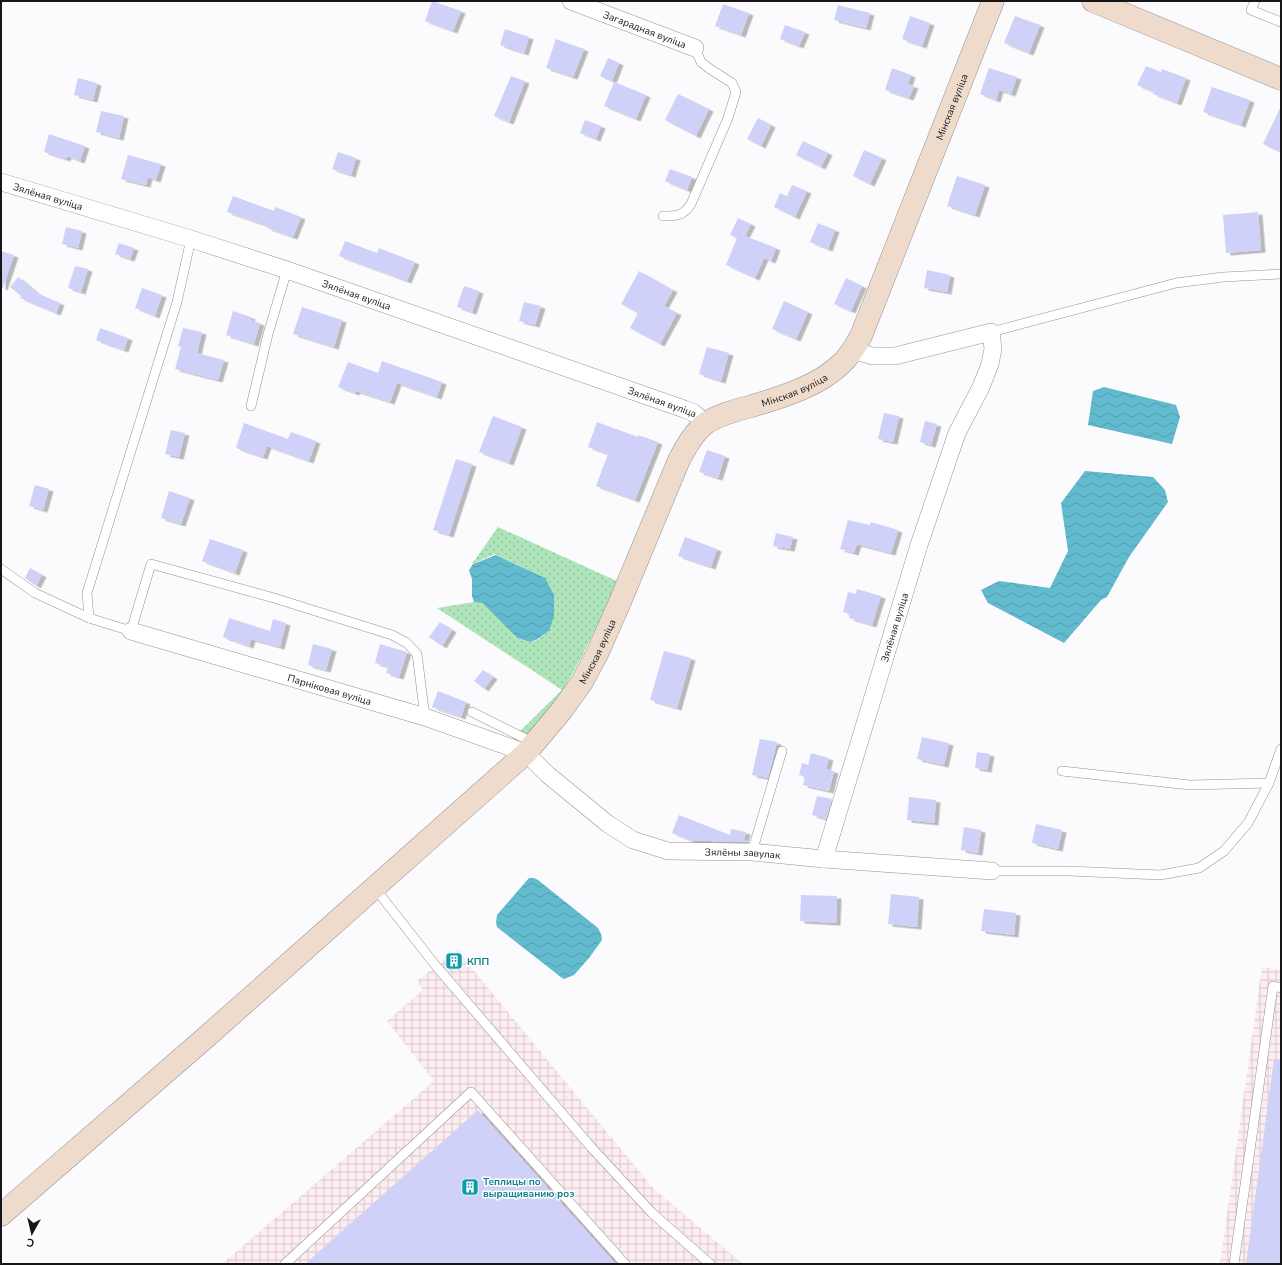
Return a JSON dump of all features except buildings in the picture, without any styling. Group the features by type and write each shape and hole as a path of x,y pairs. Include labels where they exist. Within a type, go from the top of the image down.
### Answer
{"street":[{"name":"Загарадная вуліца","path":"571,1 695,48"},
{"name":"Мінская вуліца","path":"1,1214 192,1049 534,744 562,710 582,682 597,654 679,460 688,444 706,424 730,412 766,402 809,386 829,375 843,363 853,350 861,336 993,1"},
{"path":"1093,1 1281,79"},
{"name":"Зялёная вуліца","path":"1,182 191,239 287,270 684,409 694,413 706,424"},
{"path":"853,350 872,356 895,356 991,332"},
{"name":"Зялёная вуліца","path":"824,859 920,545 957,433 981,387 990,364 993,349 991,332"},
{"name":"Парніковая вуліца","path":"131,631 425,717 534,744"},
{"name":"Зялёны завулак","path":"534,744 546,774 602,819 633,840 668,851 752,852 824,859 992,871"}],"lane":[{"path":"1255,1 1251,10 1281,22"},
{"path":"663,216 677,216 687,210 692,204 728,118 736,92 732,83 710,70 701,62 695,48"},
{"path":"89,618 87,593 177,302 191,239"},
{"path":"251,406 268,334 287,270"},
{"path":"991,332 1176,283 1223,277 1281,274"},
{"path":"1,569 35,593 89,618 131,631 151,564 274,598 392,635 408,643 417,654 425,717"},
{"path":"472,712 534,744"},
{"path":"992,871 1069,871 1160,875 1200,868 1224,851 1248,824 1269,783 1281,749"},
{"path":"752,852 782,751"},
{"path":"1062,771 1190,785 1269,783"},
{"path":"374,887 436,966 591,1147 652,1213 710,1264"},
{"path":"1234,1264 1273,986 1281,988"},
{"path":"285,1264 471,1092 625,1264"}],"shaded area":[{"path":"458,949 465,960 653,1188 743,1264 222,1264 434,1081 387,1021 423,990 417,981"},
{"path":"1262,967 1281,970 1281,1264 1220,1264"}],"green space":[{"path":"498,527 619,582 581,658 557,701 517,744 510,741 562,690 437,608 483,602 503,622 516,638 529,642 536,641 549,631 544,578 495,554 472,564"}],"water":[{"path":"1104,387 1176,405 1180,417 1172,444 1088,425 1093,391"},
{"path":"1085,471 1153,477 1165,490 1168,502 1129,557 1107,597 1101,600 1064,643 988,603 981,590 999,581 1050,588 1068,551 1061,503"},
{"path":"496,555 545,578 554,595 554,616 549,631 536,640 530,642 517,638 483,603 474,602 472,596 472,579 469,570 473,564"},
{"path":"529,878 538,880 598,928 601,934 602,940 574,975 564,979 562,978 497,927 497,915"}],"place":[{"name":"КПП","path":"454,961"},
{"name":"Теплицы по выращиванию роз","path":"470,1187"}]}
